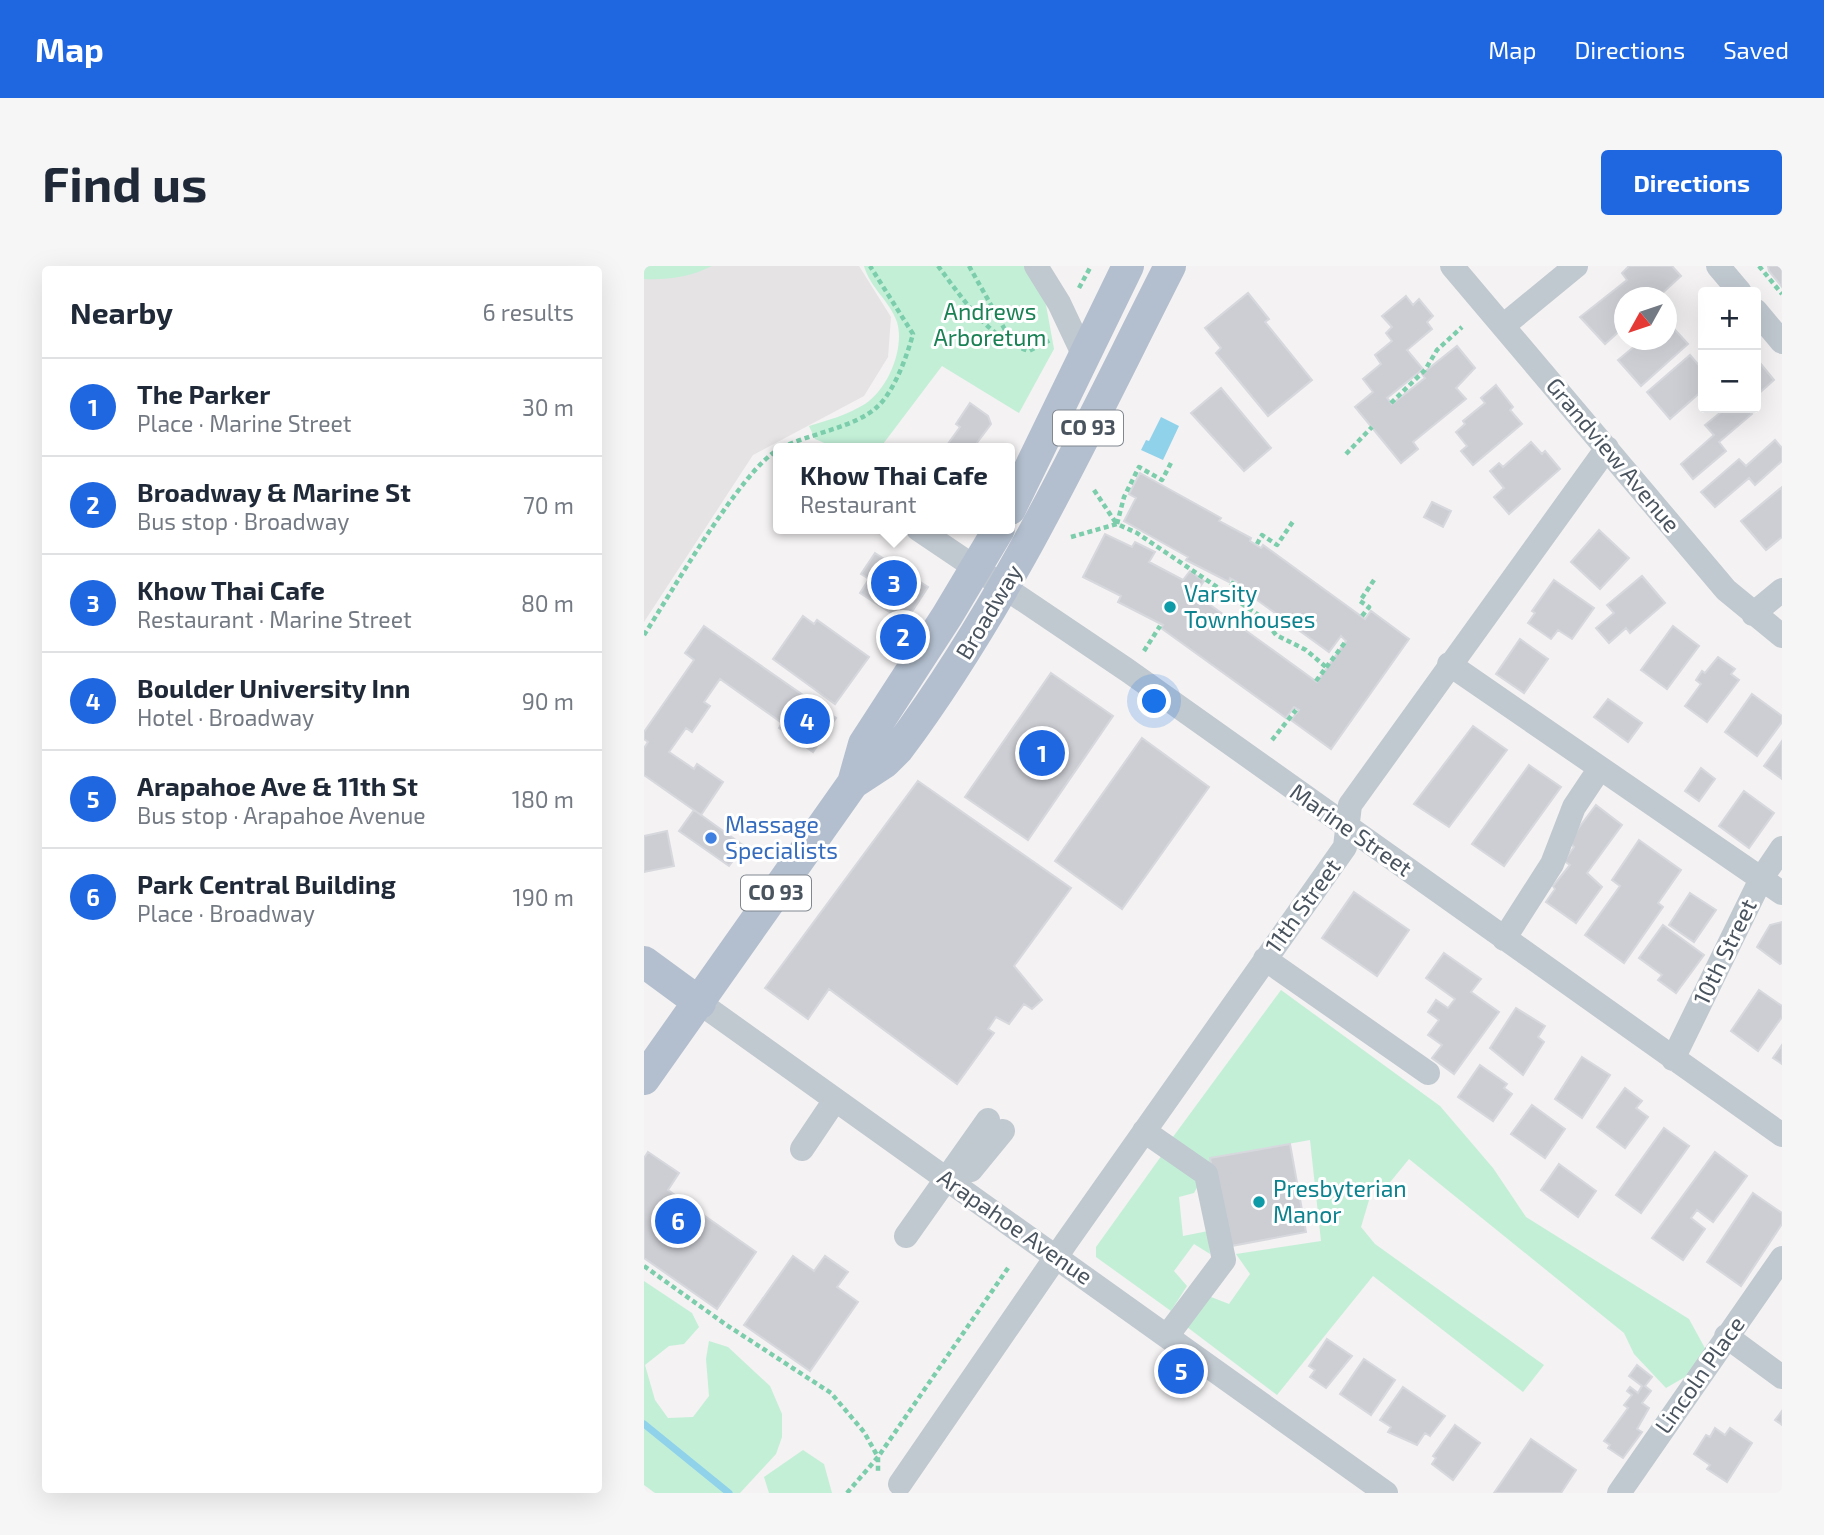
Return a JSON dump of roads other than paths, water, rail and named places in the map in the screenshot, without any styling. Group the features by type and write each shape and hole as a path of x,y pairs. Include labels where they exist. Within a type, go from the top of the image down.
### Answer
{"main road":[{"name":"CO 93","path":"1015,499 1128,266"},
{"name":"Broadway","path":"853,783 886,762 898,749 962,658 1005,588 1170,266"},
{"name":"Broadway","path":"648,1065 699,1003 853,783 864,744 996,534"},
{"name":"Arapahoe Avenue","path":"644,962 699,1003"}],"street":[{"path":"1036,266 1059,303 1084,356"},
{"name":"Grandview Avenue","path":"1452,266 1726,590 1782,636"},
{"path":"1503,326 1576,266"},
{"path":"1718,266 1736,287"},
{"path":"1761,317 1782,342"},
{"name":"11th Street","path":"901,1484 1056,1256 1345,847 1350,805 1607,448"},
{"name":"Marine Street","path":"926,534 1127,670 1782,1135"},
{"path":"1753,614 1782,590"},
{"path":"1450,664 1782,893"},
{"path":"1504,939 1552,864 1574,807 1600,768"},
{"name":"10th Street","path":"1673,1059 1760,879 1782,848"},
{"path":"1265,959 1428,1073"},
{"name":"Arapahoe Avenue","path":"699,1003 1386,1493"},
{"path":"802,1149 835,1100"},
{"path":"905,1236 975,1164 995,1126"},
{"path":"1144,1130 1206,1174 1224,1260 1167,1336"},
{"name":"Lincoln Place","path":"1619,1493 1782,1258"},
{"path":"1726,1336 1782,1377"}],"water":[{"path":"1161,417 1179,426 1163,460 1141,450 1146,440 1149,441"}],"waterway":[{"path":"644,1424 729,1493"}],"place":[{"name":"Khow Thai Cafe","path":"894,583"},
{"name":"Varsity Townhouses","path":"1170,607"},
{"name":"Broadway & Marine St","path":"903,637"},
{"name":"Boulder University Inn","path":"807,721"},
{"name":"The Parker","path":"1042,753"},
{"name":"Massage Specialists","path":"711,838"},
{"name":"Presbyterian Manor","path":"1259,1202"},
{"name":"Park Central Building","path":"678,1221"},
{"name":"Arapahoe Ave & 11th St","path":"1181,1371"}],"park label":[{"name":"Andrews Arboretum","path":"990,325"}]}
